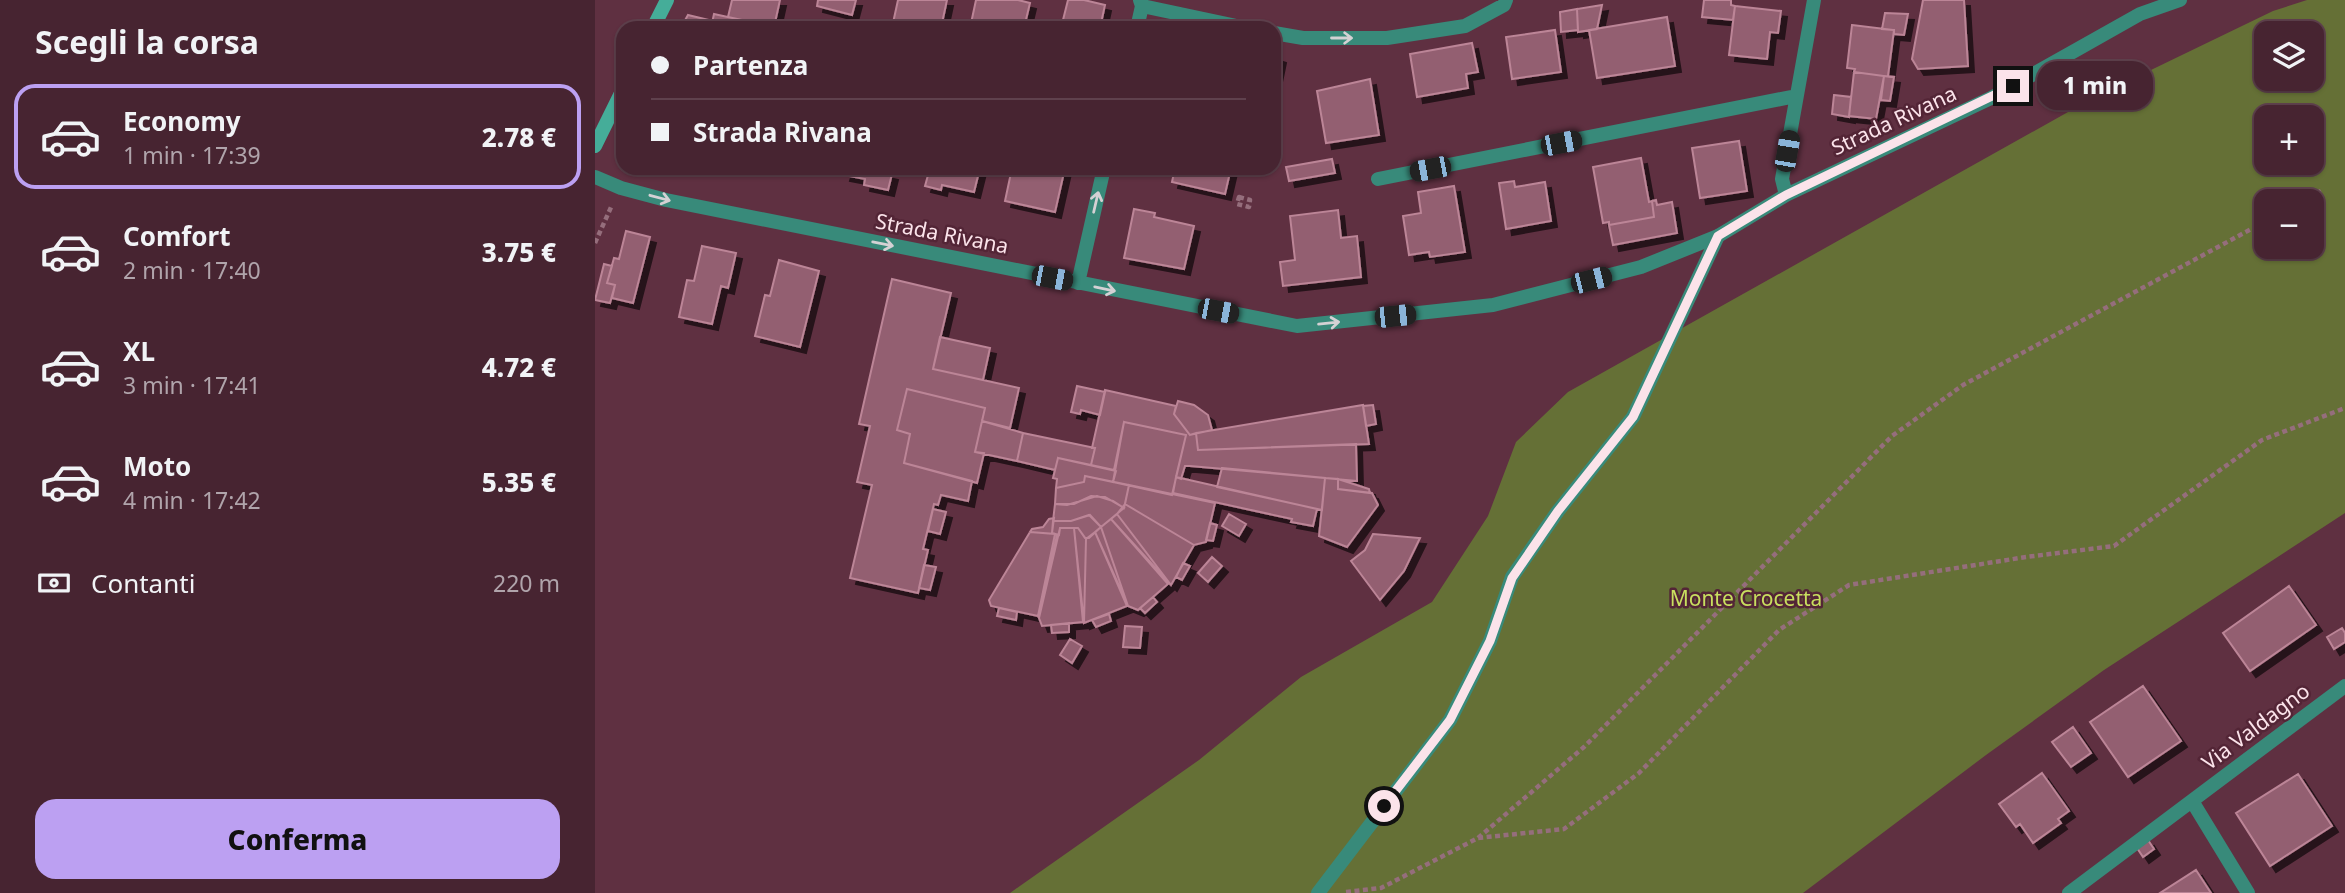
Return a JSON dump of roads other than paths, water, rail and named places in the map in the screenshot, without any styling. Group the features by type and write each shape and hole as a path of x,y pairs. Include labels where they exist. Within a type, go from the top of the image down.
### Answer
{"main road":[{"path":"656,21 667,0"},
{"path":"595,146 616,103"}],"street":[{"path":"1281,34 1303,38 1387,38 1465,26 1504,5 1506,0"},
{"path":"1786,195 1782,178 1814,0"},
{"name":"Strada Rivana","path":"595,177 666,200 1297,326 1493,305 1641,267 1718,236 1786,195 1991,98 2137,7 2179,0"},
{"path":"1138,21 1141,3 1217,21"},
{"path":"1378,179 1796,96"},
{"path":"1078,283 1102,175"},
{"path":"1318,893 1450,720 1490,641 1512,578 1558,511 1633,417 1718,236"},
{"name":"Via Valdagno","path":"2069,893 2345,686"},
{"path":"2192,801 2248,893"}],"park label":[{"name":"Monte Crocetta","path":"1746,599"}]}
